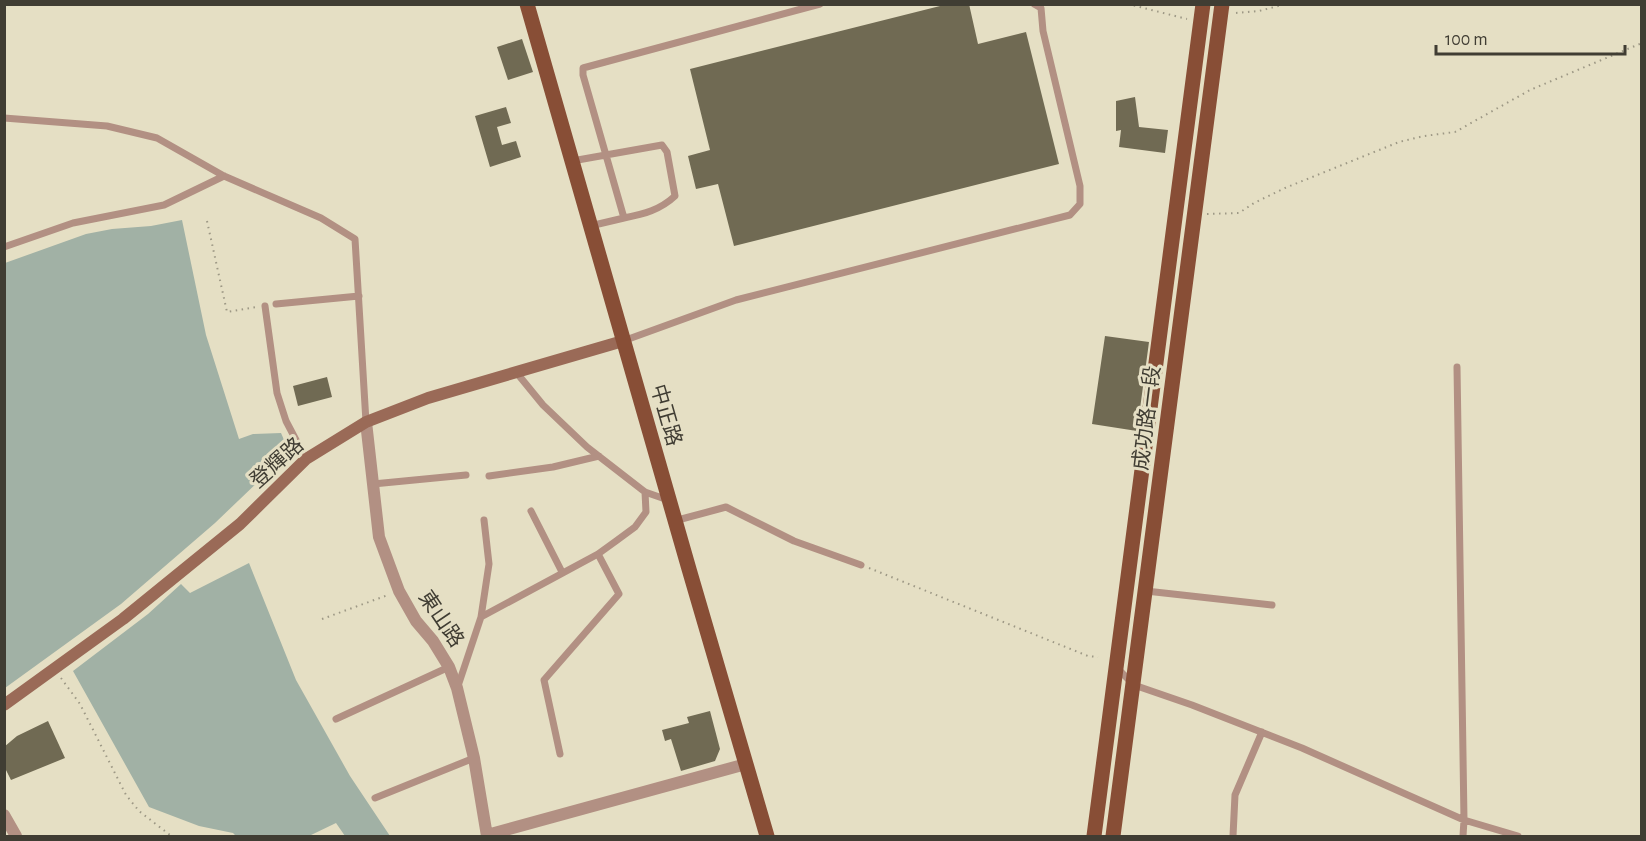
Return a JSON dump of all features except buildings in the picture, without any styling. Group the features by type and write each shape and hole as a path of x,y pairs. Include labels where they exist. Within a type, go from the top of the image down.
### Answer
{"main road":[{"name":"中正路","path":"527,4 674,521 730,703 767,837"},
{"name":"成功路一段","path":"1094,837 1203,4"},
{"name":"成功路一段","path":"1113,837 1222,9"}],"street":[{"name":"登輝路","path":"4,705 123,619 240,524 306,459 366,422 428,398 623,341"},
{"name":"東山路","path":"366,422 379,537 399,591 416,621 433,641 449,667 457,688 474,758 487,836"},
{"path":"487,836 746,764"},
{"path":"4,815 16,837"}],"lane":[{"path":"624,218 583,75 584,68 820,4"},
{"path":"623,341 736,300 1070,215 1080,204 1080,186 1043,31 1041,8 1034,4"},
{"path":"4,118 107,126 157,138 224,176 321,218 355,239 366,422"},
{"path":"572,162 662,145 667,152 675,196 665,205 647,213 590,226"},
{"path":"4,247 73,223 164,205 224,176"},
{"path":"276,304 359,296"},
{"path":"265,306 277,393 286,421 306,459"},
{"path":"1457,367 1463,837"},
{"path":"516,372 543,405 587,447 645,492 668,500"},
{"path":"489,476 553,467 599,456"},
{"path":"373,484 466,475"},
{"path":"481,616 598,554 635,527 646,512 645,492"},
{"path":"674,521 726,507 794,540 861,565"},
{"path":"531,511 562,572"},
{"path":"457,688 481,616 489,564 484,520"},
{"path":"560,754 544,680 619,594 598,554"},
{"path":"1146,591 1272,605"},
{"path":"336,719 449,667"},
{"path":"1116,668 1134,685 1262,732 1464,820 1518,837"},
{"path":"1233,837 1235,795 1262,732"},
{"path":"375,798 474,758"}],"path":[{"path":"1128,4 1179,18 1200,21"},
{"path":"1222,9 1259,11 1286,4"},
{"path":"1194,214 1239,213 1285,188 1399,142 1455,132 1530,90 1641,43"},
{"path":"207,221 227,312 265,306"},
{"path":"861,565 1088,656 1098,657"},
{"path":"322,619 399,591"},
{"path":"54,669 80,704 126,795 139,811 170,835"}],"green space":[{"path":"182,220 206,335 239,439 253,434 281,433 288,449 264,476 215,523 121,604 5,688 5,263 86,234"},
{"path":"249,563 296,680 350,776 390,836 345,836 336,823 309,836 236,836 233,833 199,826 149,807 73,671 148,614 181,584 190,593"}]}
